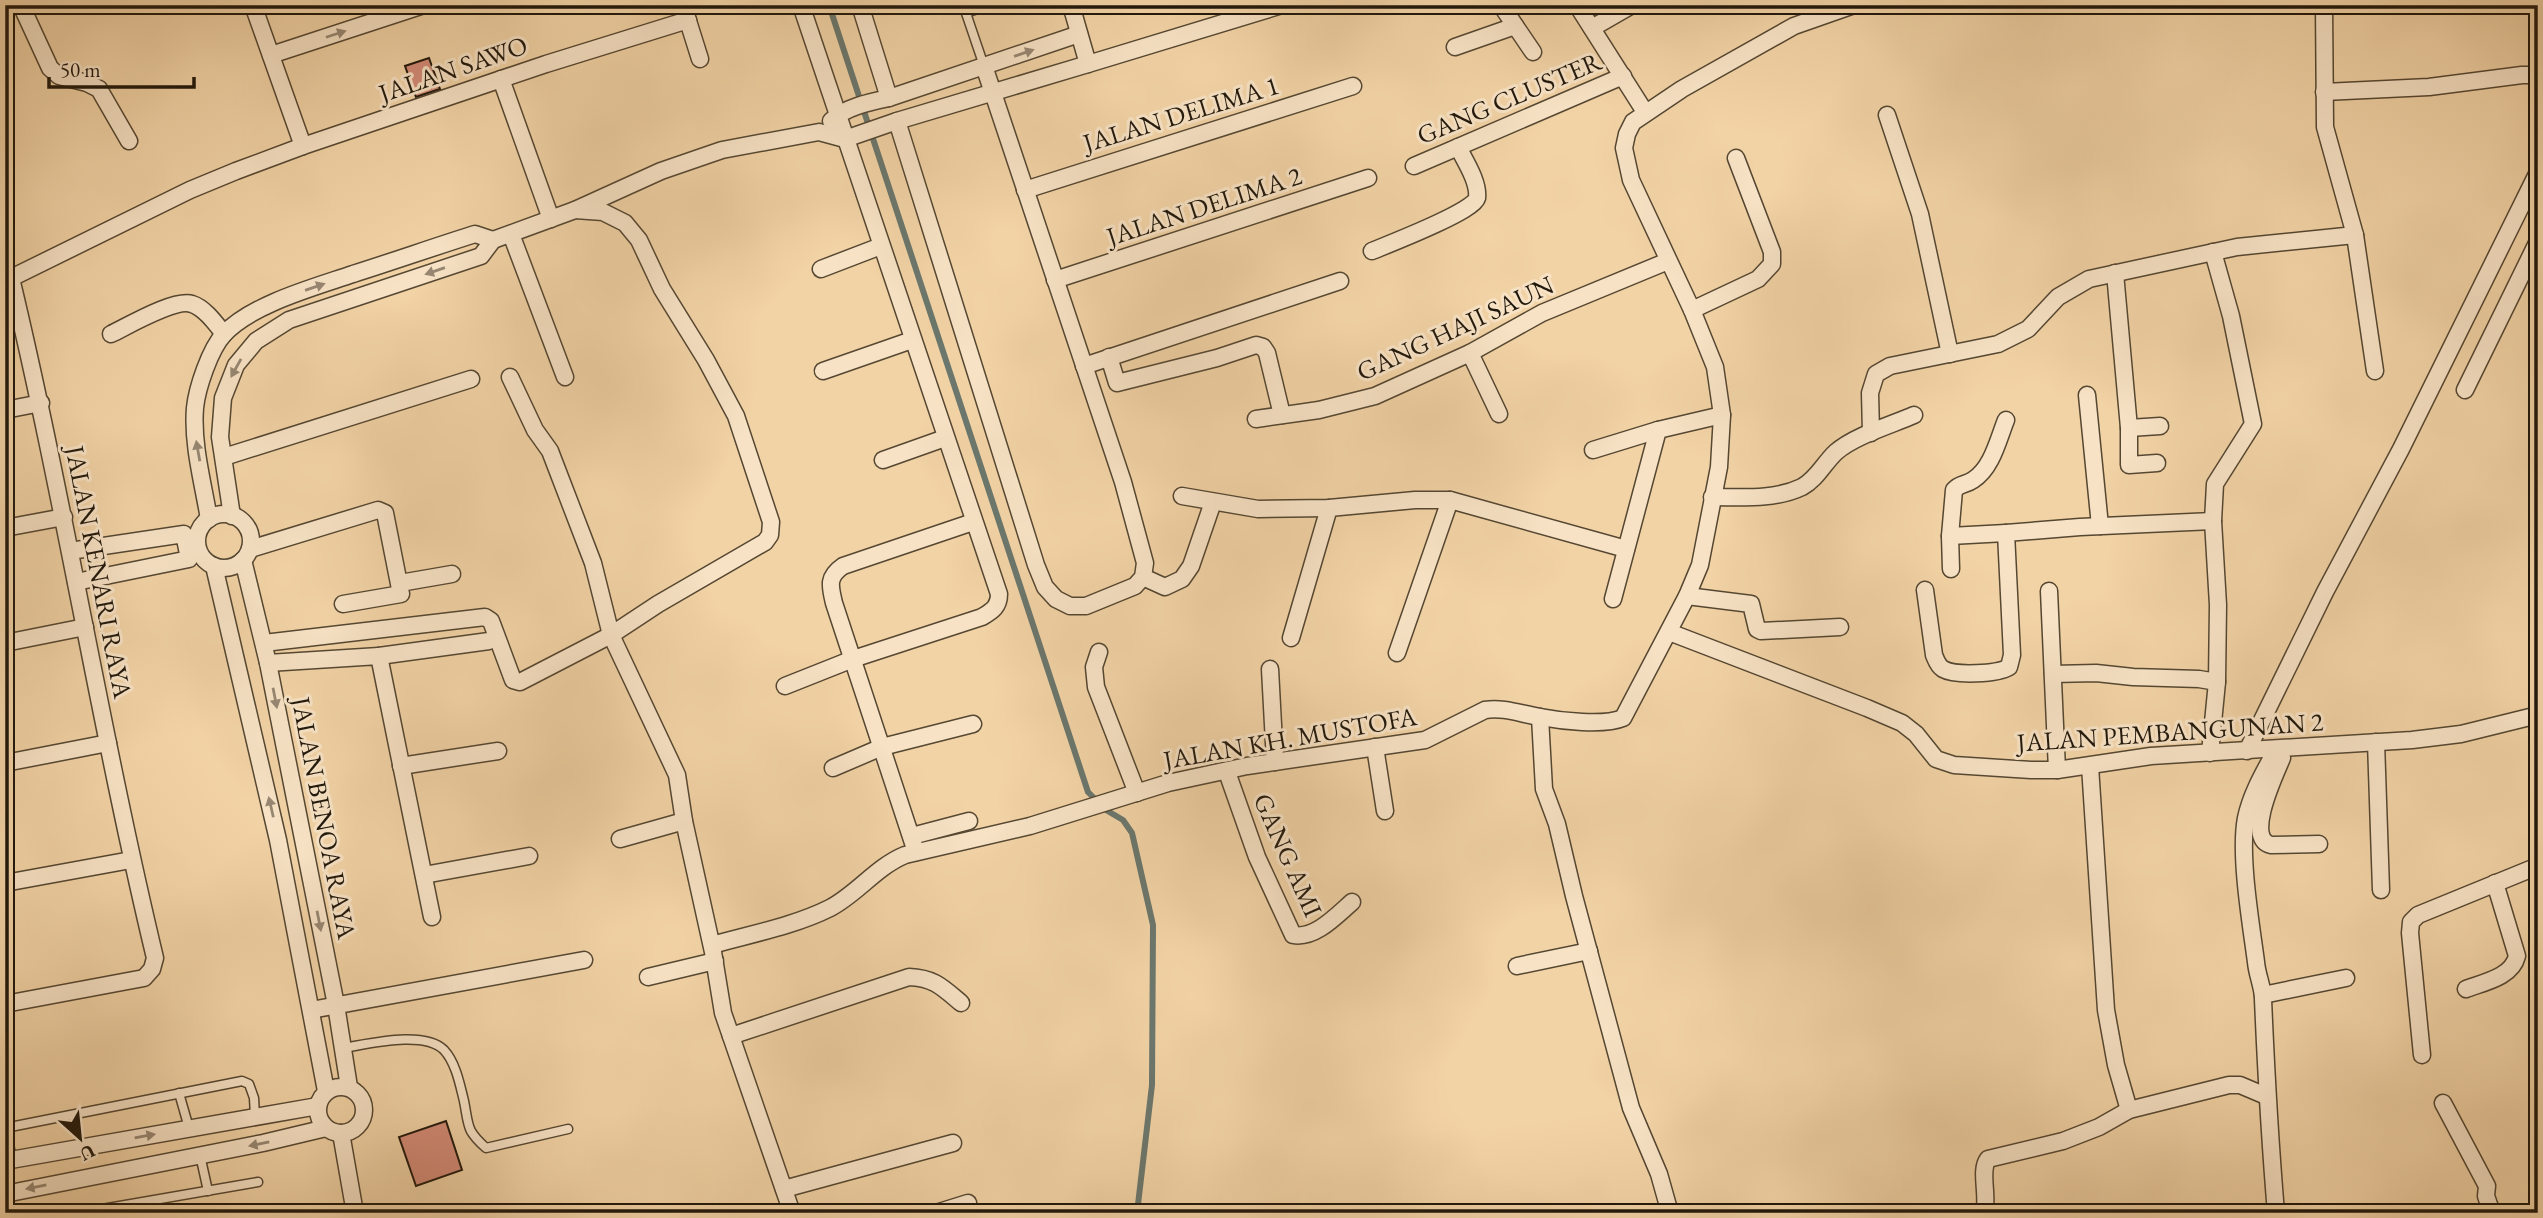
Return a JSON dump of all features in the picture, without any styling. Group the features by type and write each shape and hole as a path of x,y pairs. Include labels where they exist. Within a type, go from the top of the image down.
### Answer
{"street":[{"path":"21,5 50,68 59,76 99,89 128,141"},
{"path":"254,5 303,146"},
{"path":"271,55 424,5"},
{"path":"785,686 853,659 982,617 997,607 999,594 881,246 841,113 801,5"},
{"path":"860,5 889,97"},
{"path":"1071,5 1088,64"},
{"path":"232,516 220,437 223,398 236,365 256,341 289,320 481,256 493,240 575,210 661,171 722,150 819,132 849,138 993,91 1282,5"},
{"path":"1501,5 1533,52"},
{"path":"1577,5 1645,112 1794,26 1854,5"},
{"path":"1591,28 1632,5"},
{"path":"2324,5 2327,139 2348,201 2375,371"},
{"path":"686,13 700,59"},
{"name":"JALAN SAWO","path":"236,171 686,13"},
{"path":"1455,47 1514,26"},
{"path":"819,132 841,113 1079,34"},
{"path":"897,121 1031,552 1045,587 1056,599 1070,606 1086,606 1135,586 1143,577 1145,563 1123,482 984,66"},
{"path":"2324,92 2429,87 2538,75"},
{"name":"GANG CLUSTER","path":"1414,166 1623,76"},
{"path":"500,79 551,219"},
{"path":"934,83 943,86 947,99 939,108"},
{"name":"JALAN DELIMA 1","path":"1025,190 1353,86"},
{"name":"JALAN KH. MUSTOFA","path":"914,844 981,838 1078,812 1168,783 1276,762 1435,737 1485,710 1605,722 1623,718 1669,632 1700,565 1719,467 1722,415 1715,367 1692,310 1631,180 1626,161 1624,148 1628,134 1633,122 1645,112"},
{"path":"1887,115 1920,214 1950,354"},
{"path":"1372,251 1460,213 1474,204 1477,197 1474,181 1458,147"},
{"path":"1692,310 1758,279 1772,264 1772,252 1736,158"},
{"name":"JALAN KENARI RAYA","path":"5,1004 144,978 152,969 155,958 131,860 41,403 8,280 190,190 236,171"},
{"path":"2248,751 2325,592 2401,449 2538,172"},
{"name":"JALAN DELIMA 2","path":"1055,280 1368,178"},
{"path":"264,643 485,617 491,621 513,680 520,682 611,635 658,604 765,542 770,535 771,522 736,416 706,360 662,289 639,240 625,223 603,212 575,210"},
{"path":"209,519 195,433 195,407 199,387 215,347 224,334 284,298 475,234 493,240"},
{"path":"511,234 565,377"},
{"path":"1871,433 1870,393 1876,374 1890,366 1998,344 2028,329 2058,297 2089,279 2236,247 2355,235"},
{"path":"2465,390 2538,241"},
{"path":"821,269 881,246"},
{"path":"2210,753 2217,682 2218,605 2213,521 2215,484 2253,424 2231,316 2213,252"},
{"name":"GANG HAJI SAUN","path":"1256,419 1319,410 1375,396 1470,353 1542,313 1668,261"},
{"path":"2115,273 2129,428 2129,465 2157,463"},
{"path":"1084,366 1340,281"},
{"path":"111,334 178,303 193,304 224,334"},
{"path":"823,371 912,340"},
{"path":"1109,357 1117,383 1217,358 1255,345 1263,347 1267,353 1282,415"},
{"path":"1470,353 1499,414"},
{"path":"510,377 535,430 550,451 593,563 611,635 677,775 721,1003 792,1213"},
{"path":"224,457 471,379"},
{"path":"2087,395 2100,526"},
{"path":"5,410 41,403"},
{"path":"1592,450 1658,430 1722,415"},
{"path":"1712,497 1782,494 1803,487 1816,477 1836,452 1871,433 1914,415"},
{"path":"1951,569 1950,536 1954,490 1958,485 1971,482 1989,462 2006,420"},
{"path":"2129,428 2160,426"},
{"path":"1614,599 1658,430"},
{"path":"883,460 945,438"},
{"path":"1182,496 1258,509 1329,508 1415,500 1450,500 1626,549"},
{"path":"1397,653 1450,500"},
{"path":"1143,577 1166,587 1182,579 1191,566 1213,502"},
{"path":"1291,638 1329,508"},
{"path":"246,554 250,535 244,523 232,516 220,514 209,519 199,531 197,542 204,561 214,566 229,568 246,554 382,510 385,513 402,591 398,596 343,604"},
{"path":"5,528 64,517"},
{"path":"1950,536 2213,521"},
{"path":"914,844 830,585 834,572 843,566 973,522"},
{"path":"70,551 184,534 189,559 76,582"},
{"path":"1925,590 1934,655 1943,670 1993,673 2009,667 2012,655 2006,534"},
{"name":"JALAN BENOA RAYA","path":"246,554 336,1005 349,1087 361,1098 364,1114 356,1128 333,1130"},
{"name":"JALAN BENOA RAYA","path":"214,566 278,839 326,1091"},
{"path":"400,583 452,574"},
{"path":"2049,591 2057,770"},
{"path":"1687,596 1751,604 1760,631 1840,627"},
{"path":"5,643 85,627"},
{"name":"JALAN PEMBANGUNAN 2","path":"1669,632 1902,723 1916,734 1931,755 1954,765 2057,770 2151,756 2277,750 2461,734 2538,715"},
{"path":"268,663 379,656 489,641"},
{"path":"1099,652 1094,667 1096,687 1137,793"},
{"path":"379,656 432,917"},
{"path":"1270,669 1276,762"},
{"path":"2053,674 2096,673 2217,682"},
{"path":"1540,717 1540,755 1544,789 1557,824 1631,1108 1659,1174 1670,1213"},
{"path":"833,768 882,747 973,724"},
{"path":"2376,742 2381,890"},
{"path":"5,763 108,743"},
{"path":"1375,747 1385,811"},
{"path":"2277,750 2258,825 2260,839 2264,844 2271,845 2319,844"},
{"path":"2276,1213 2264,1095 2263,995 2252,933 2244,840 2246,821 2255,790 2277,750"},
{"path":"401,766 498,751"},
{"path":"2090,766 2106,1010 2116,1065 2129,1110"},
{"name":"GANG AMI","path":"1227,772 1257,857 1292,934 1296,937 1317,929 1352,902"},
{"path":"620,839 684,821"},
{"path":"648,977 820,912 841,901 914,844 969,821"},
{"path":"278,839 302,836"},
{"path":"424,875 529,856"},
{"path":"5,883 131,860"},
{"path":"2421,1055 2411,922 2418,915 2538,866"},
{"path":"2466,989 2515,966 2517,956 2495,883"},
{"path":"1517,966 1590,951"},
{"path":"311,1010 584,960"},
{"path":"731,1036 909,977 925,978 937,983 961,1003"},
{"path":"2263,995 2346,978"},
{"path":"1984,1213 1987,1200 1984,1166 1988,1159 2063,1141 2099,1128 2129,1110 2229,1085 2240,1085 2264,1095"},
{"path":"349,1087 341,1086 326,1091 318,1106 321,1122 333,1130 355,1213"},
{"path":"2443,1104 2487,1186 2486,1196 2492,1213"},
{"path":"9,1161 318,1106"},
{"path":"5,1194 333,1130"},
{"path":"784,1189 953,1143"},
{"path":"936,1213 968,1203"},
{"path":"495,1213 508,1213"}],"lane":[{"path":"984,66 964,9 988,5"},
{"path":"343,1048 410,1040 430,1041 445,1051 459,1078 470,1134 486,1148 568,1129"},
{"path":"9,1161 6,1128 242,1081 249,1084 252,1092 255,1116"},
{"path":"179,1093 189,1128"},
{"path":"200,1155 208,1191"},
{"path":"79,1213 258,1182"}],"building":[{"path":"429,58 440,89 416,97 405,66"},
{"path":"446,1121 462,1170 416,1186 399,1137"}],"waterway":[{"path":"829,5 1088,792 1106,810 1123,820 1132,833 1153,925 1152,1085 1137,1213"}]}
